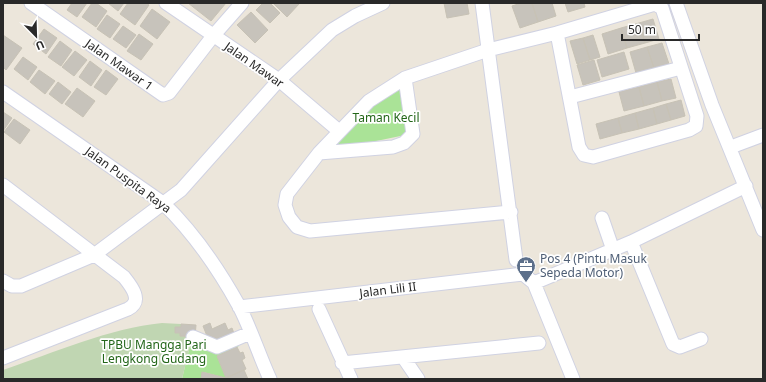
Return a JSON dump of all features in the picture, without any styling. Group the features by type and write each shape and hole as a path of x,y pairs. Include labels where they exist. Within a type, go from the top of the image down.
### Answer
{"street":[{"name":"Jalan Mawar 1","path":"31,3 163,95 169,93 213,36"},
{"name":"Jalan Mawar","path":"166,3 278,80 339,131"},
{"path":"213,36 242,3"},
{"path":"3,281 12,286 21,286 94,255 181,190 278,80 332,30 355,16 383,3"},
{"path":"482,3 511,212 516,260"},
{"path":"676,3 712,105 731,148 763,230"},
{"path":"511,212 310,231 297,227 289,217 285,205 287,194 319,153 339,131 369,101 405,78 488,50 556,33 652,5 658,5 662,8 697,116 696,126 689,130 593,157 584,155 579,147 556,33"},
{"path":"570,97 682,68"},
{"path":"319,153 393,147 410,139 413,134 405,78"},
{"name":"Jalan Puspita Raya","path":"3,92 163,203 184,223 202,246 239,307 270,379"},
{"path":"731,148 763,135"},
{"path":"3,185 124,278 135,294 136,301 134,306 3,358"},
{"path":"573,379 534,283 631,242 746,186"},
{"path":"602,218 613,250"},
{"path":"631,242 675,346 680,347 701,339"},
{"name":"Jalan Lili II","path":"239,307 517,274 527,276 534,283"},
{"path":"319,309 342,363 351,379"},
{"path":"193,336 217,347 250,333"},
{"path":"342,363 539,343"},
{"path":"403,357 418,379"}],"green space":[{"name":"Taman Kecil","path":"402,85 410,134 328,151 375,102"},
{"name":"TPBU Mangga Pari Lengkong Gudang","path":"162,323 181,324 181,327 175,327 175,333 180,333 180,336 192,337 182,379 3,379 3,370 62,349 122,330"},
{"path":"235,336 239,346 217,356 226,378 203,372 201,379 182,379 192,337"}],"building":[{"path":"72,3 87,3 77,17 67,10"},
{"path":"92,3 96,3 107,11 96,27 82,17"},
{"path":"108,3 124,3 118,11"},
{"path":"128,3 146,3 149,5 135,25 120,14"},
{"path":"188,3 226,3 211,21"},
{"path":"263,3 270,3 280,13 270,23 256,10"},
{"path":"273,3 298,3 299,4 287,17"},
{"path":"444,3 467,3 469,14 447,18"},
{"path":"521,3 532,3 538,22 520,28 512,6"},
{"path":"532,3 552,3 556,16 538,22"},
{"path":"565,3 584,3 585,7 568,12"},
{"path":"152,9 170,22 157,39 140,26"},
{"path":"251,12 268,30 255,43 237,25"},
{"path":"107,15 120,24 110,38 97,29"},
{"path":"653,19 659,39 645,43 639,23"},
{"path":"639,23 645,43 627,48 621,28"},
{"path":"123,26 136,35 126,48 113,39"},
{"path":"621,28 627,48 608,54 602,34"},
{"path":"44,29 57,38 46,54 33,44"},
{"path":"139,34 153,44 141,60 127,51"},
{"path":"3,35 22,48 6,70 3,67"},
{"path":"593,35 600,57 590,60 583,38"},
{"path":"583,38 590,60 577,64 570,41"},
{"path":"60,41 72,50 61,66 48,57"},
{"path":"662,43 669,64 654,68 647,47"},
{"path":"647,47 654,68 636,73 630,52"},
{"path":"75,51 87,60 74,76 62,67"},
{"path":"624,52 629,69 602,77 597,60"},
{"path":"23,57 37,67 28,80 14,69"},
{"path":"594,60 600,80 583,85 577,65"},
{"path":"90,61 102,70 91,86 79,77"},
{"path":"39,70 55,81 45,94 30,82"},
{"path":"106,70 118,79 106,95 94,87"},
{"path":"671,79 676,98 662,101 657,82"},
{"path":"58,82 71,92 62,104 49,94"},
{"path":"657,82 662,101 644,106 639,87"},
{"path":"639,87 644,106 624,111 619,92"},
{"path":"77,88 95,101 83,117 65,104"},
{"path":"681,100 685,116 671,120 666,104"},
{"path":"666,104 671,120 657,124 653,108"},
{"path":"653,108 657,124 639,129 635,113"},
{"path":"3,112 12,118 3,131"},
{"path":"635,113 639,129 622,133 618,118"},
{"path":"618,118 622,133 600,139 596,124"},
{"path":"14,119 30,130 20,144 4,132"},
{"path":"210,323 212,329 225,323 228,330 232,328 235,336 218,343 216,338 209,341 203,326"},
{"path":"181,324 196,325 195,337 180,336 180,333 175,333 175,327 181,327"},
{"path":"237,347 240,353 243,352 245,358 242,360 246,369 226,378 217,356"},
{"path":"244,370 248,379 201,379 202,372 226,378"}],"place":[{"name":"Pos 4 (Pintu Masuk Sepeda Motor)","path":"526,283"}]}
